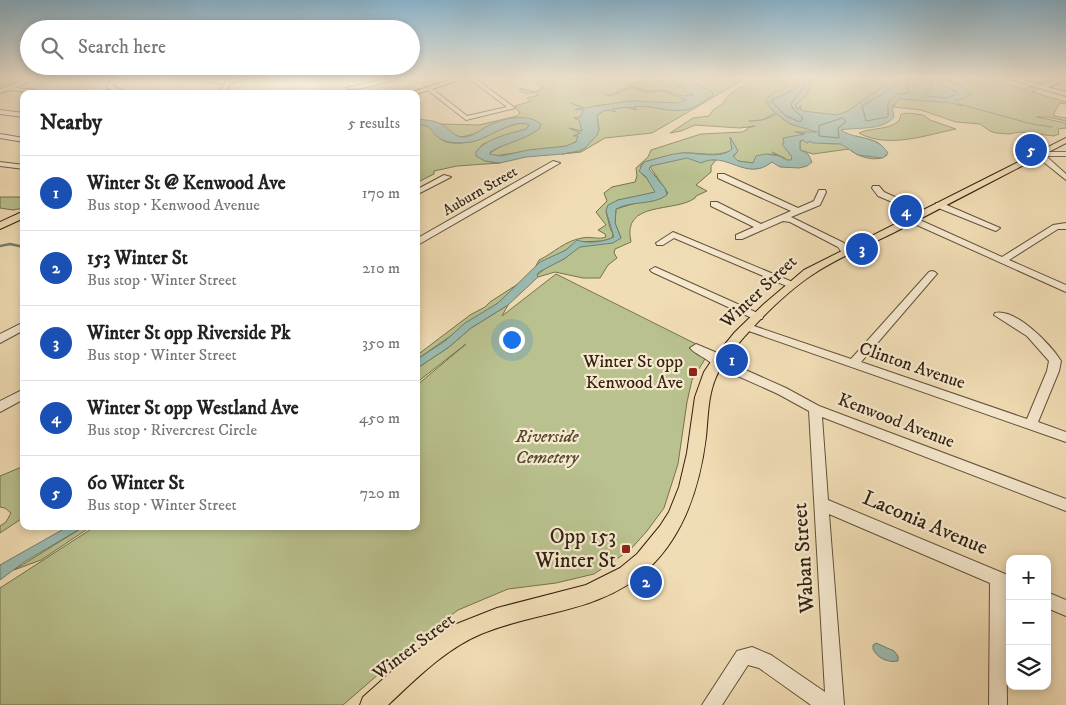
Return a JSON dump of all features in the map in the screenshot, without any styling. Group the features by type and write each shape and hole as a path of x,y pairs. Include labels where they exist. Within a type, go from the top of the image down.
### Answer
{"main road":[{"name":"Winter Street","path":"371,705 429,656 474,626 583,596 631,572 642,562 670,528 684,501 692,473 706,386 717,362 753,322 808,272 1066,140"},
{"path":"0,226 20,216"}],"street":[{"path":"456,110 466,118 503,110"},
{"path":"0,112 20,114"},
{"path":"0,136 20,139"},
{"path":"1039,154 1066,154"},
{"path":"1039,154 1066,178"},
{"name":"Auburn Street","path":"420,241 556,163"},
{"path":"0,164 20,167"},
{"path":"0,171 20,168"},
{"path":"721,176 798,211"},
{"path":"420,191 446,178"},
{"path":"876,188 881,194 917,216 1003,260 1066,289"},
{"path":"739,237 817,203 822,192"},
{"path":"714,204 760,227"},
{"path":"939,205 996,228"},
{"path":"781,218 786,224 846,252"},
{"path":"1003,260 1056,227 1066,226"},
{"path":"660,243 670,235 676,236 792,285"},
{"name":"Clinton Avenue","path":"655,270 753,322 853,364 1066,437"},
{"path":"853,364 932,274"},
{"path":"999,315 1014,321 1027,330 1055,361 1053,371 1031,425"},
{"path":"0,339 20,328"},
{"name":"Kenwood Avenue","path":"696,348 711,356 717,362 782,391 815,409 1066,505"},
{"path":"0,407 20,395"},
{"name":"Waban Street","path":"815,409 835,705"},
{"name":"Laconia Avenue","path":"822,504 1004,581"},
{"path":"998,705 1004,581"},
{"path":"1051,602 1066,608"},
{"path":"711,705 743,658 752,656 765,662 827,705"}],"green space":[{"path":"518,110 592,110 582,134 569,146 493,156 490,153 503,145 535,131 521,118 494,123 474,134 462,137 453,135 440,124 479,125 517,116 520,113"},
{"path":"604,110 692,110 652,133 605,138 581,152 562,154 583,149 599,130 597,116"},
{"path":"713,110 776,110 780,116 790,123 819,132 818,136 783,144 793,154 791,163 781,156 774,154 759,157 753,163 738,161 733,157 738,151 730,137 732,150 720,154 682,153 644,162 640,166 642,174 658,187 658,195 618,200 606,211 613,234 612,238 602,241 577,242 536,266 539,260 564,244 585,238 606,237 605,234 598,230 606,225 596,212 607,201 604,193 612,187 635,182 637,176 636,168 648,157 651,150 701,134 742,132 747,128 755,126 740,128 695,125 670,133 693,118 709,116"},
{"path":"798,110 873,110 872,114 855,118 815,122"},
{"path":"921,110 1056,110 1054,116 1066,118 1066,121 1048,117 1037,117 1066,123 1066,128 1058,129 1059,134 1054,136 1020,132 1009,134 996,133 980,124 956,122"},
{"path":"901,114 923,115 930,120 956,129 895,140 870,138 859,133 890,126 896,123"},
{"path":"526,123 529,126 526,129 483,144 476,152 483,160 500,163 457,166 434,171 434,174 420,181 420,124 434,130 444,141 463,143 482,138 517,124"},
{"path":"856,136 879,143 887,155 873,159 862,157 849,149 813,154 800,150 800,142 803,140 807,143 810,141 834,144 846,142"},
{"path":"689,157 716,160 711,166 711,172 696,185 707,191 686,202 652,210 634,220 630,229 631,242 615,249 614,253 617,258 608,265 600,278 583,278 555,272 538,277 537,275 547,267 564,259 579,247 621,238 615,223 616,209 668,193 650,167 656,163"},
{"path":"0,197 20,197 20,209 13,210 0,208"},
{"name":"Riverside Cemetery","path":"556,274 710,351 692,380 678,464 664,508 630,550 594,574 556,583 508,589 458,610 425,634 343,705 0,705 0,588 90,530 420,530 420,383 466,344 420,380 420,366 449,347 471,328 508,305 502,316"},
{"path":"524,280 498,303 420,357 420,353 490,302"},
{"path":"20,468 20,520 0,533 0,526 6,522 11,513 5,508 0,507 0,476"},
{"path":"79,530 86,530 41,560 14,570"}],"water":[{"path":"584,110 614,110 616,112 608,110 597,116 599,130 585,148 562,154 526,157 500,163 485,161 476,156 476,152 486,143 498,137 526,129 529,125 523,123 509,126 471,142 458,143 441,139 429,127 420,125 420,119 433,121 440,123 455,135 465,137 506,119 528,118 541,124 539,129 527,136 490,152 490,154 501,156 528,150 566,146 576,142 578,136 573,136 580,133 569,128 582,131 579,120 574,118 580,117"},
{"path":"772,110 801,110 837,115 850,110 893,110 894,117 883,125 841,130 878,143 888,153 883,158 858,155 841,144 813,143 810,141 807,143 803,140 800,141 800,150 808,154 812,162 807,166 799,168 780,167 772,162 763,168 754,169 719,160 701,163 687,158 651,166 649,169 665,188 667,195 655,201 622,206 616,209 615,223 621,238 613,243 580,247 564,259 539,272 538,277 508,305 471,328 449,347 420,366 420,357 445,341 465,323 498,303 540,262 566,250 577,240 596,242 614,237 606,211 608,205 618,200 655,192 646,177 639,171 644,162 667,155 682,153 721,154 732,149 730,137 738,151 733,156 738,161 753,163 756,156 766,154 791,160 792,157 782,144 784,143 783,138 805,134 795,132 817,132 790,124 777,114 763,120 775,113"},
{"path":"62,530 78,530 24,562 0,580 0,565"},
{"path":"876,643 894,651 898,656 898,661 887,660 877,655 873,649 873,645"}],"waterway":[{"path":"981,110 1032,124 1052,127"},
{"path":"0,246 10,244 20,246"}],"place":[{"name":"60 Winter St","path":"1031,150"},
{"name":"Winter St opp Westland Ave","path":"906,211"},
{"name":"Winter St opp Riverside Pk","path":"862,249"},
{"name":"Winter St @ Kenwood Ave","path":"732,360"},
{"name":"Winter St opp Kenwood Ave","path":"693,372"},
{"name":"Opp 153 Winter St","path":"626,549"},
{"name":"153 Winter St","path":"646,582"}]}
